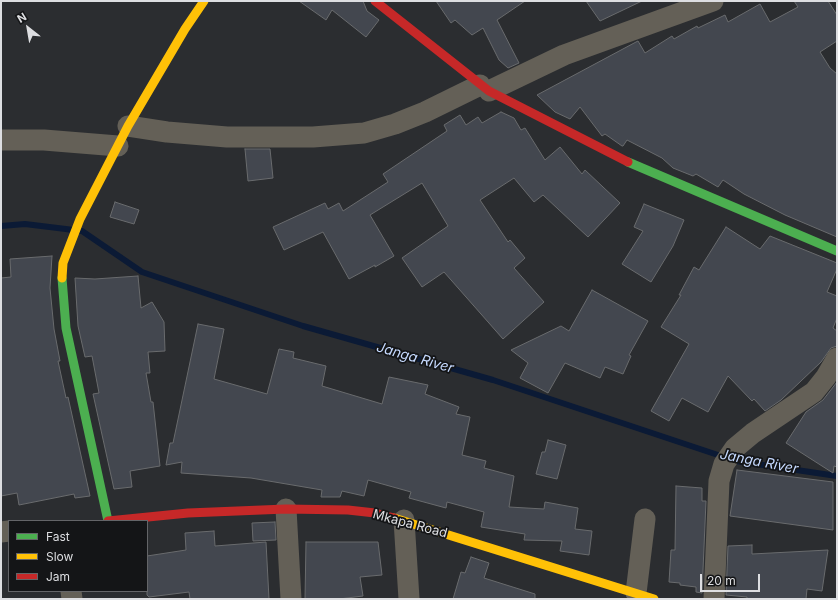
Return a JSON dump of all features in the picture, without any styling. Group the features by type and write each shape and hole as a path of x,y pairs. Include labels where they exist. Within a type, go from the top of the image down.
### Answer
{"street":[{"path":"108,520 66,328 62,287 63,263 80,219 128,126 185,29 204,1"},
{"path":"128,126 166,132 226,137 313,137 364,133 419,115 564,55 713,1"},
{"path":"381,3 484,88 611,155 837,251"},
{"path":"1,140 44,140 118,146"},
{"path":"714,599 719,481 729,456 753,433 814,392 826,377 837,358"},
{"path":"286,509 291,599"},
{"name":"Mkapa Road","path":"118,520 188,513 286,509 348,510 375,513 404,520 645,596"},
{"path":"645,519 645,596"},
{"path":"404,520 409,599"}],"building":[{"path":"299,1 363,1 367,11 379,20 366,37 332,10 326,20"},
{"path":"436,1 525,1 497,20 519,63 508,68 499,60 483,28 472,35 455,20 451,23"},
{"path":"586,1 642,1 600,21"},
{"path":"794,1 828,1 837,15 837,41 820,52 830,68 837,74 837,237 785,215 744,194 723,180 718,187 696,174 693,176 673,168 662,158 627,140 622,146 605,134 602,136 580,107 570,119 555,112 537,95 638,41 645,53 672,36 674,39 697,26 698,28 725,15 728,22 760,4 770,22 798,7"},
{"path":"501,112 514,118 521,130 525,128 545,160 560,147 582,174 585,170 620,203 588,237 543,195 534,202 514,178 480,200 508,242 510,240 525,258 514,268 544,302 503,339 444,272 422,287 402,258 448,226 422,183 370,215 394,256 375,267 375,265 349,279 323,232 284,250 273,227 325,203 328,209 339,203 343,211 388,182 383,174 447,131 444,125 460,115 466,125 478,117 482,123"},
{"path":"245,149 270,149 273,178 248,181"},
{"path":"115,202 139,210 134,224 110,217"},
{"path":"644,204 684,220 673,246 651,282 622,264 643,231 634,227"},
{"path":"726,227 760,249 770,236 837,263 837,269 827,292 837,296 837,318 833,328 837,331 837,346 831,348 821,362 781,400 765,411 754,399 752,401 728,376 708,412 682,398 669,421 651,411 689,344 661,327 681,295 679,295 694,267 699,270"},
{"path":"52,256 50,288 54,329 60,361 58,361 66,398 68,397 90,496 75,498 74,494 19,505 17,493 1,496 1,278 11,277 10,259"},
{"path":"138,276 141,308 152,302 164,322 165,351 148,352 150,373 146,373 151,402 153,402 160,466 130,471 132,487 114,489 93,394 99,393 92,356 85,357 78,326 75,278 95,279"},
{"path":"592,290 648,321 629,355 631,356 623,374 605,367 600,378 565,363 548,393 520,378 528,363 511,350 561,326 569,331"},
{"path":"198,324 224,329 214,379 267,394 279,349 294,352 293,358 326,366 322,386 382,404 389,377 428,385 425,394 459,407 456,414 470,417 462,455 486,461 484,468 514,476 509,507 544,509 545,502 578,508 575,529 592,531 589,555 560,551 562,541 524,540 525,534 481,527 484,512 447,502 446,508 409,498 411,492 368,480 364,496 342,491 340,497 321,497 322,490 251,478 181,473 182,462 166,465 170,443 173,443"},
{"path":"837,382 837,467 834,466 833,473 786,443 806,412 823,400"},
{"path":"548,440 566,445 557,479 536,474 542,452 545,452"},
{"path":"737,470 833,482 833,530 730,516"},
{"path":"676,486 702,488 702,501 706,501 702,593 696,592 696,587 669,582 671,550 675,550"},
{"path":"275,522 276,540 253,541 252,523"},
{"path":"214,531 215,546 266,542 269,599 190,599 189,592 149,597 147,595 148,556 186,550 185,533"},
{"path":"306,542 378,542 382,575 360,577 363,596 339,599 305,599"},
{"path":"752,545 752,554 828,550 822,591 807,589 806,599 747,599 747,597 726,595 728,546"},
{"path":"471,557 489,563 484,578 535,594 535,599 453,599 461,572 465,573"}],"waterway":[{"name":"Janga River","path":"1,226 25,224 82,231 142,272 303,326 493,380 736,461 837,476"}],"traffic: fast":[{"path":"628,162 837,251"},
{"path":"62,278 66,328 108,520"}],"traffic: slow":[{"path":"62,278 63,263 80,219 128,126 185,29 204,1"},
{"path":"394,518 654,599"}],"traffic: jam":[{"path":"375,1 489,91 628,162"},
{"path":"118,520 188,513 286,509 348,510 375,513 394,518"}]}
